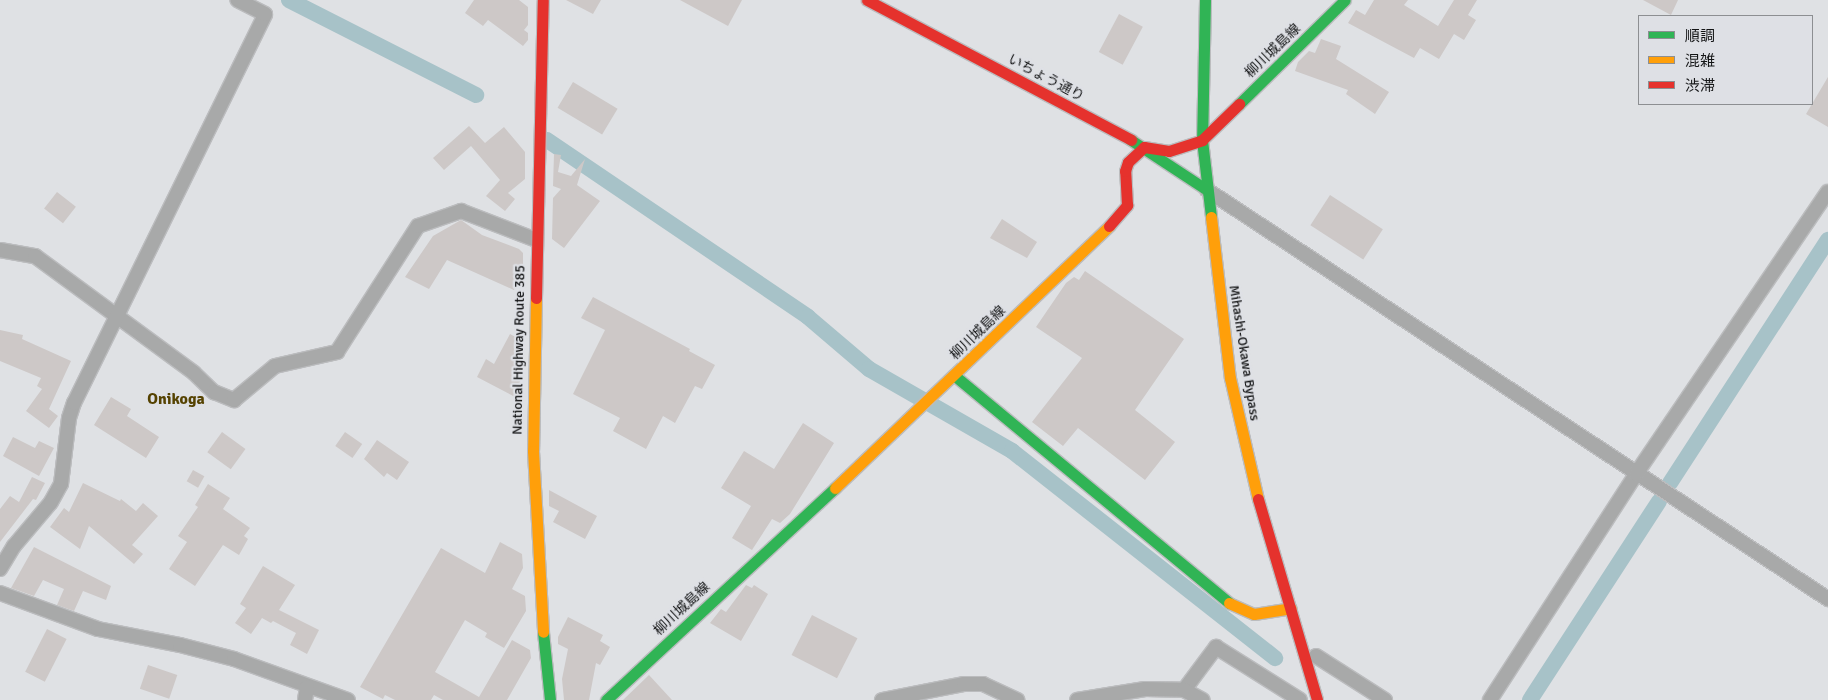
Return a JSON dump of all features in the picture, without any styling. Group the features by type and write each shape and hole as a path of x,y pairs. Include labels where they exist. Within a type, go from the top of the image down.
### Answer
{"main road":[{"name":"National Highway Route 385","path":"543,0 536,240 533,451 538,587 550,700"},
{"name":"いちょう通り","path":"866,0 1144,147 1207,190"},
{"name":"Mihashi-Okawa Bypass","path":"1205,0 1202,140 1230,378 1246,457 1317,700"},
{"name":"柳川城島線","path":"606,700 920,410 1123,213 1127,205 1125,171 1128,162 1144,147 1169,151 1202,140 1345,0"},
{"path":"955,376 1229,603 1254,614 1291,608"}],"street":[{"path":"0,569 14,546 51,502 61,484 69,418 114,317 266,14 238,0"},
{"path":"1207,190 1828,599"},
{"path":"1490,700 1636,474 1828,192"},
{"path":"0,250 35,256 114,317 194,373 214,392 234,400 275,366 337,352 418,226 462,211 536,240"},
{"path":"0,593 98,629 180,645 234,659 306,694 348,700"},
{"path":"1184,690 1216,647 1300,700"},
{"path":"1316,656 1385,700"},
{"path":"882,700 964,684 983,684 1017,700"},
{"path":"1077,700 1145,689 1184,690 1203,700"}],"building":[{"path":"474,0 519,0 528,7 528,25 524,30 528,33 528,40 523,46 488,20 483,26 465,13"},
{"path":"566,0 601,0 593,14"},
{"path":"680,0 742,0 728,26"},
{"path":"1374,0 1408,0 1404,5 1438,26 1454,0 1477,0 1468,15 1476,20 1464,40 1454,34 1439,59 1420,48 1414,58 1348,23 1356,10 1365,15"},
{"path":"1643,0 1678,0 1671,15"},
{"path":"1119,14 1143,27 1123,65 1099,52"},
{"path":"1321,39 1341,46 1336,59 1389,92 1375,114 1346,94 1348,90 1295,71 1298,62 1309,51 1315,53"},
{"path":"1828,77 1828,127 1806,114"},
{"path":"573,82 618,109 602,134 558,108"},
{"path":"469,126 485,143 504,127 525,152 525,179 508,193 515,199 505,211 486,196 500,180 471,146 444,170 433,158"},
{"path":"554,154 561,155 558,172 571,176 585,159 577,185 600,201 564,248 552,239 553,198 561,189 553,186"},
{"path":"57,192 76,207 63,223 44,209"},
{"path":"1330,195 1383,229 1363,260 1310,225"},
{"path":"1002,219 1037,242 1027,258 990,238"},
{"path":"461,220 482,235 519,249 523,253 523,270 514,290 447,260 429,289 405,277 433,236"},
{"path":"1085,271 1184,339 1135,410 1175,442 1145,480 1078,428 1063,446 1032,422 1082,358 1036,327 1066,283 1074,277 1079,280"},
{"path":"593,297 690,349 689,351 715,365 702,389 695,386 675,423 663,416 646,449 613,431 620,418 573,394 605,330 581,318"},
{"path":"0,330 23,335 22,339 71,361 49,409 58,416 49,428 26,411 42,389 37,386 41,378 0,361"},
{"path":"510,334 521,340 520,389 515,397 477,377 486,359 494,364"},
{"path":"111,397 131,409 127,416 159,437 146,458 94,425"},
{"path":"803,423 834,443 790,514 780,523 772,519 752,550 732,538 751,506 721,488 744,451 774,469"},
{"path":"222,432 245,449 231,469 207,452"},
{"path":"345,432 362,444 352,458 335,446"},
{"path":"13,437 35,448 39,441 54,448 39,476 3,456"},
{"path":"377,440 409,462 397,480 387,473 384,477 364,459"},
{"path":"193,470 204,476 198,488 187,481"},
{"path":"32,477 45,483 36,500 33,499 0,542 0,509 10,496 19,502"},
{"path":"83,483 120,501 121,499 136,511 143,503 158,516 132,545 143,554 134,564 89,526 80,549 50,527 64,508 69,512"},
{"path":"208,484 230,498 223,509 250,528 244,536 248,539 239,555 223,545 195,586 169,569 187,542 178,536 198,507 195,505"},
{"path":"549,490 597,516 585,539 553,522 559,511 549,506"},
{"path":"500,542 522,554 523,568 512,589 525,596 526,611 504,648 485,637 487,633 465,620 435,672 479,697 512,640 530,650 531,658 507,700 443,700 434,695 431,700 395,700 385,695 383,699 360,687 441,548 485,573"},
{"path":"34,547 111,586 106,600 83,591 74,611 57,605 64,589 43,580 34,596 11,588"},
{"path":"263,566 295,585 279,610 319,630 307,654 290,645 296,633 273,621 271,623 262,618 251,634 235,623 246,608 240,604"},
{"path":"746,585 752,588 754,585 768,594 741,641 710,623 721,609 726,612"},
{"path":"812,615 857,638 837,678 792,655"},
{"path":"568,617 603,635 600,641 610,647 600,665 596,663 589,700 564,700 562,679 568,649 558,644 558,637"},
{"path":"47,629 67,639 45,682 25,672"},
{"path":"148,665 177,675 169,699 140,689"},
{"path":"649,675 672,700 623,700"}],"waterway":[{"path":"289,0 476,95"},
{"path":"547,140 808,317 869,369 1012,451 1275,658"},
{"path":"1670,483 1828,240"},
{"path":"1530,700 1659,501"}],"traffic: fast":[{"path":"1205,0 1202,140 1211,217"},
{"path":"1239,104 1345,0"},
{"path":"1131,140 1207,190"},
{"path":"955,376 1229,603"},
{"path":"606,700 835,488"},
{"path":"543,632 550,700"}],"traffic: slow":[{"path":"1211,217 1230,378 1258,499"},
{"path":"835,488 1109,226"},
{"path":"536,298 533,451 543,632"},
{"path":"1229,603 1254,614 1291,608"}],"traffic: jam":[{"path":"536,298 543,0"},
{"path":"867,0 1131,140"},
{"path":"1109,226 1127,205 1125,171 1128,162 1144,147 1169,151 1202,140 1239,104"},
{"path":"1258,499 1317,700"}],"district":[{"name":"Onikoga","path":"176,399"}]}
